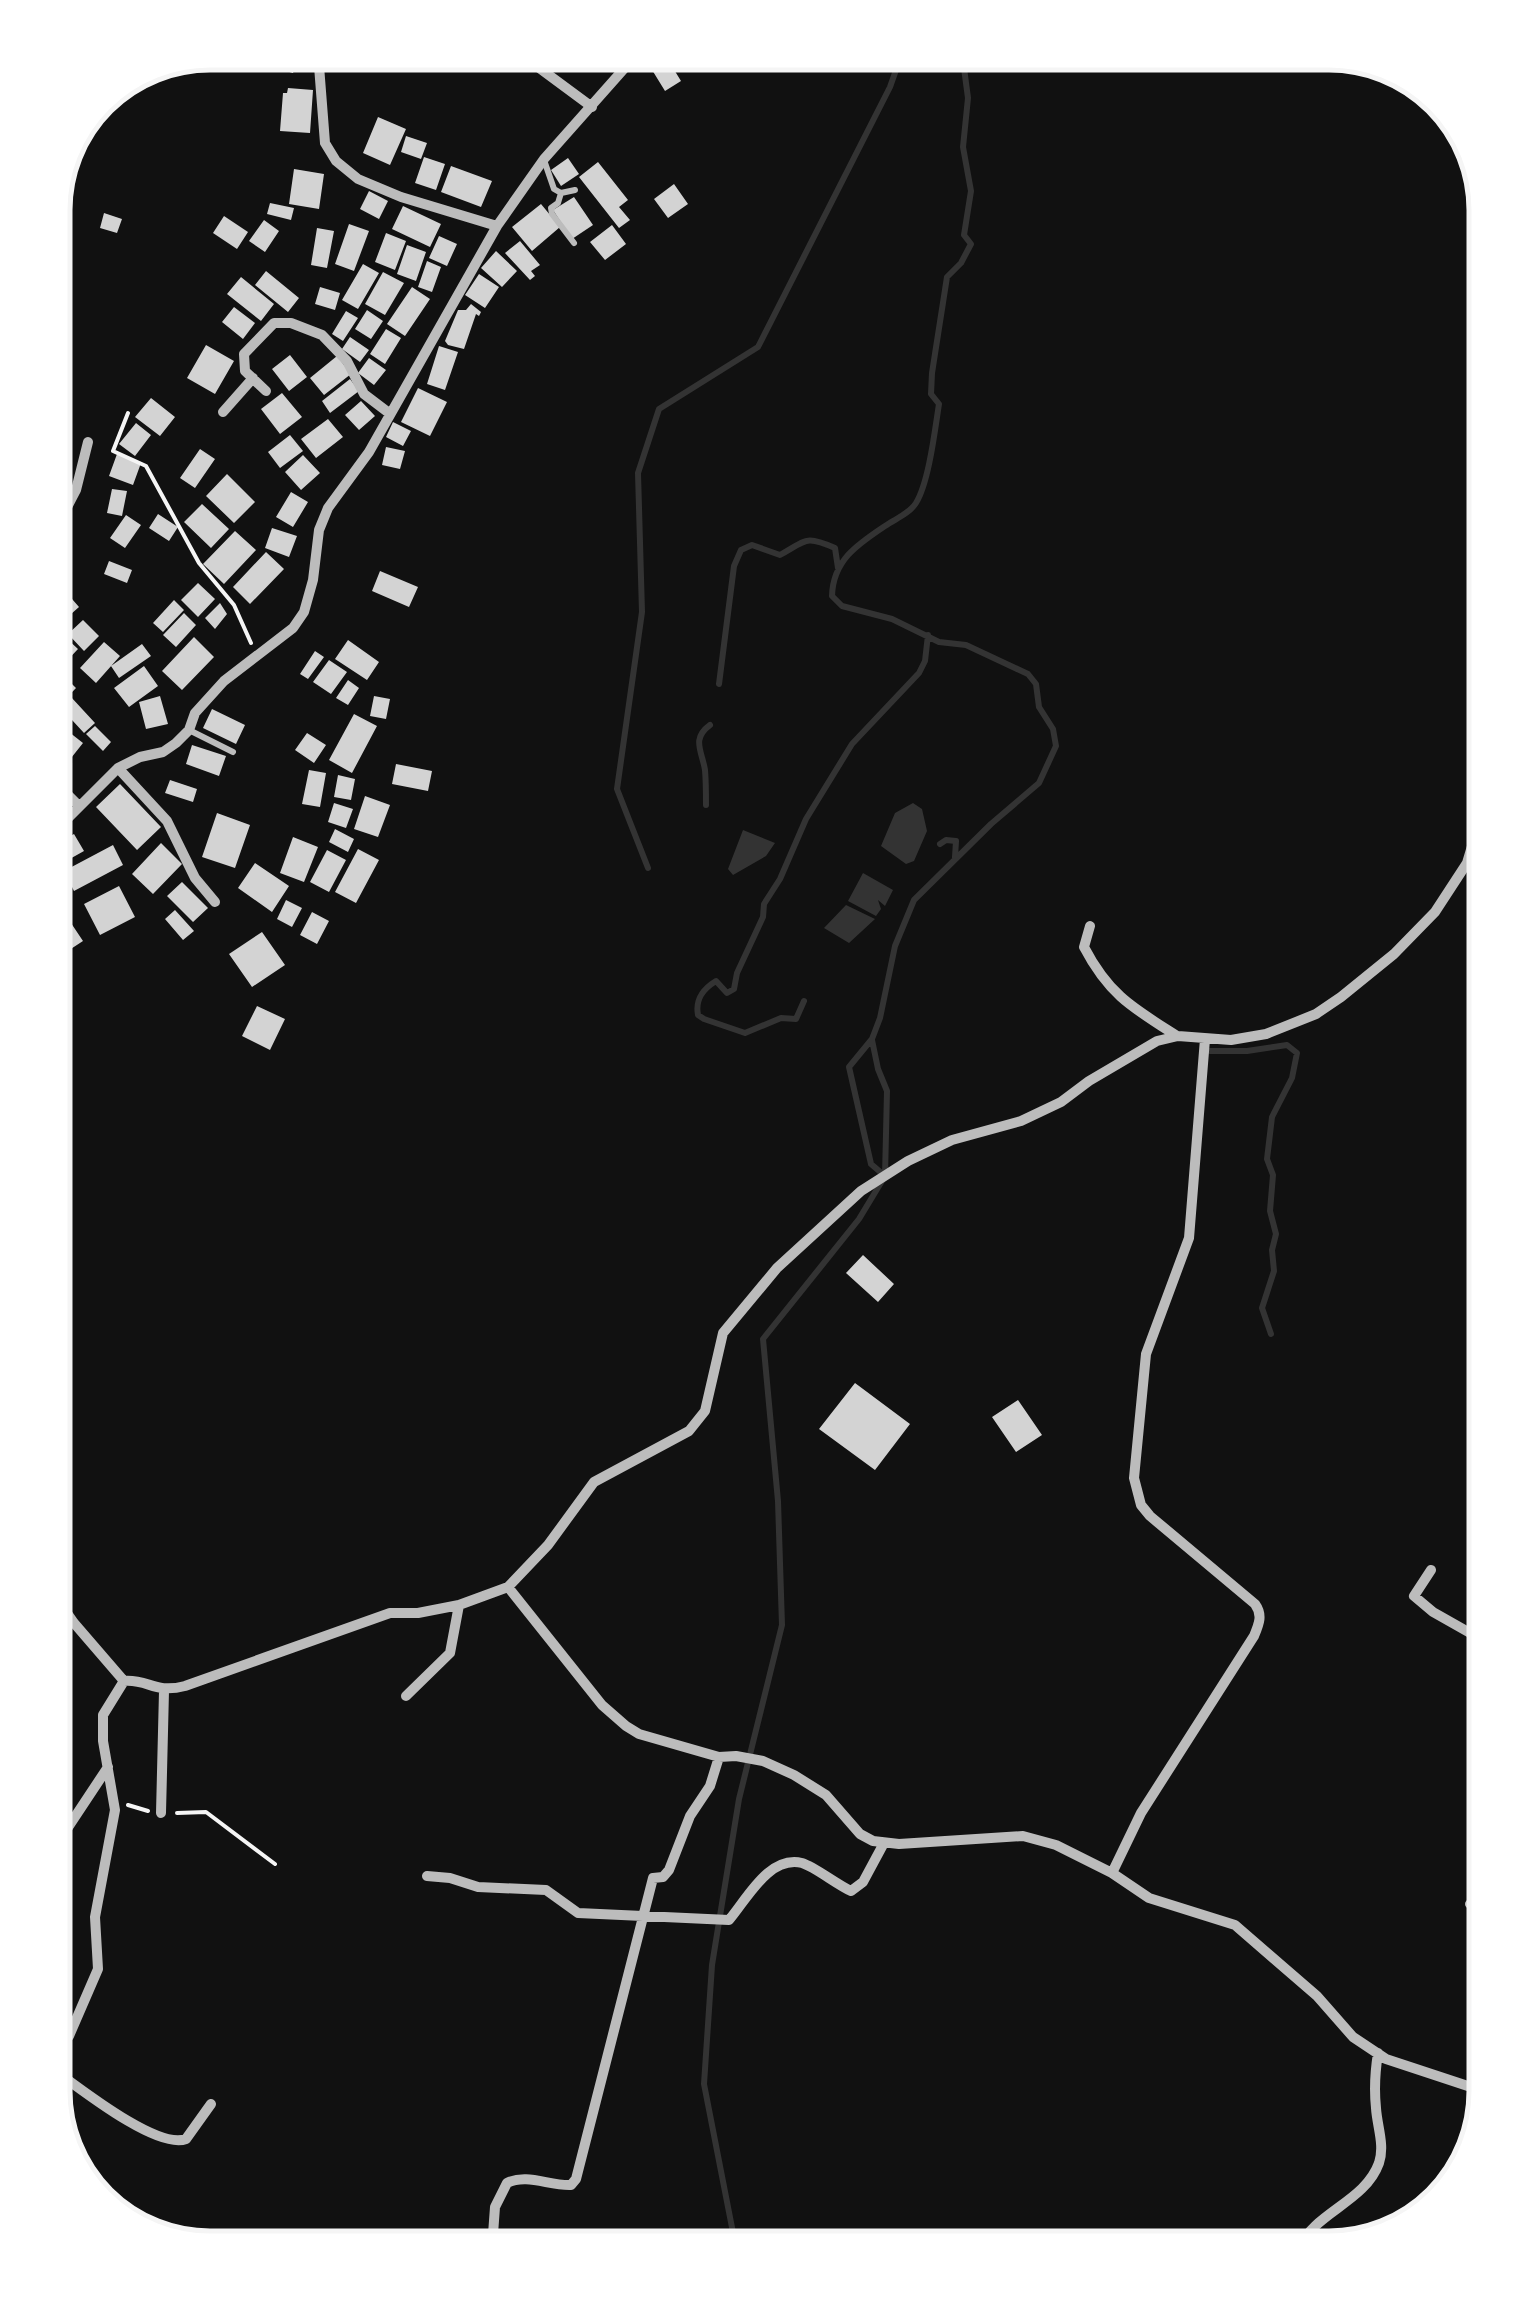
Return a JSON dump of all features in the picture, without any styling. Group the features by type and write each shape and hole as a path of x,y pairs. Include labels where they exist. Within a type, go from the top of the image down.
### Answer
{"street":[{"path":"319,70 325,143 336,161 358,179 401,197 497,226"},
{"path":"543,70 592,107"},
{"path":"70,814 118,768 140,756 163,752 189,730 195,714 224,680 293,628 304,612 313,580 318,530 343,484 368,452 497,226 544,159 623,70"},
{"path":"266,391 245,371 244,354 274,323 291,323 322,336 347,361 364,394 388,413"},
{"path":"224,412 253,378"},
{"path":"70,501 88,442"},
{"path":"118,768 167,820 195,878 215,902"},
{"path":"70,797 78,805"},
{"path":"70,1618 124,1680 137,1680 164,1690 390,1613 418,1613 458,1605 508,1587 548,1545 594,1482 689,1431 705,1411 722,1333 777,1268 861,1191 908,1161 952,1140 1034,1115 1061,1102 1142,1048 1178,1036 1231,1040 1286,1028 1316,1014 1367,977 1435,912 1458,880 1469,855"},
{"path":"1090,926 1084,947 1106,984 1135,1010 1178,1036"},
{"path":"1112,1873 1141,1813 1260,1621 1255,1604 1150,1516 1141,1505 1134,1478 1146,1354 1189,1238 1205,1039"},
{"path":"1431,1570 1414,1596 1432,1612 1469,1633"},
{"path":"508,1587 613,1716 640,1734 719,1758 736,1756 762,1762 812,1786 860,1834 884,1843 1024,1836 1056,1844 1112,1873 1149,1898 1235,1925 1317,1996 1352,2037 1400,2065 1469,2084"},
{"path":"406,1696 450,1653 458,1605"},
{"path":"70,2034 98,1969 95,1916 115,1810 103,1740 104,1715 124,1680"},
{"path":"160,1813 164,1690"},
{"path":"493,2231 495,2207 507,2183 521,2178 564,2186 576,2179 653,1878 663,1878 669,1870 690,1816 710,1786 719,1758"},
{"path":"70,1824 108,1768"},
{"path":"427,1876 478,1887 546,1890 578,1913 729,1920 773,1867 793,1862 806,1864 851,1891 863,1882 884,1843"},
{"path":"1310,2231 1349,2201 1376,2168 1381,2145 1374,2087 1378,2053"},
{"path":"70,2082 106,2108 172,2142 186,2139 211,2104"}],"lane":[{"path":"544,159 554,189 575,190"},
{"path":"561,192 558,203 551,208 552,214 574,243"},
{"path":"189,730 233,752"}],"path":[{"path":"128,413 113,451 146,466 200,564 242,620 255,654"},
{"path":"125,1804 160,1813 206,1812 275,1864"}],"shaded area":[{"path":"913,803 922,809 927,831 914,861 906,864 881,846 895,813"},
{"path":"743,830 775,843 766,856 733,875 728,869"},
{"path":"863,873 893,890 885,906 878,900 881,909 876,916 848,901"},
{"path":"846,905 875,919 849,943 824,928"}],"building":[{"path":"652,70 674,70 681,81 665,91"},
{"path":"288,88 313,90 310,133 280,131 283,93"},
{"path":"378,117 406,129 390,165 363,153"},
{"path":"406,136 427,143 421,159 401,152"},
{"path":"424,157 445,164 436,190 415,183"},
{"path":"568,158 579,174 561,186 551,170"},
{"path":"598,162 628,200 619,207 630,220 619,228 579,177"},
{"path":"451,166 492,181 481,207 441,192"},
{"path":"294,169 324,174 319,209 289,204"},
{"path":"674,184 688,204 668,218 654,199"},
{"path":"369,191 388,201 379,219 360,209"},
{"path":"574,197 593,225 572,239 553,210"},
{"path":"270,203 294,208 291,220 267,214"},
{"path":"541,204 560,227 532,251 512,227"},
{"path":"403,206 441,224 430,247 392,229"},
{"path":"104,213 122,219 117,233 100,228"},
{"path":"224,216 248,232 237,249 213,233"},
{"path":"264,220 279,231 265,252 249,241"},
{"path":"349,224 369,231 354,271 335,264"},
{"path":"612,225 626,244 605,260 590,242"},
{"path":"317,228 334,231 327,268 311,265"},
{"path":"386,233 406,241 395,270 375,262"},
{"path":"439,236 457,244 447,266 429,258"},
{"path":"520,241 540,265 531,271 535,276 530,280 505,253"},
{"path":"407,245 426,252 416,281 397,274"},
{"path":"496,251 517,271 502,287 481,268"},
{"path":"427,261 441,267 432,292 418,287"},
{"path":"363,264 379,273 358,309 342,300"},
{"path":"266,271 299,298 288,312 255,285"},
{"path":"383,272 404,283 385,315 365,304"},
{"path":"479,274 499,287 485,308 465,295"},
{"path":"241,277 274,304 261,321 227,294"},
{"path":"320,287 340,293 335,310 315,304"},
{"path":"412,287 430,299 405,336 387,324"},
{"path":"471,304 481,312 476,314 464,349 448,345 445,341 458,310 466,310"},
{"path":"234,307 255,323 243,339 222,322"},
{"path":"367,310 383,321 371,339 355,329"},
{"path":"346,311 358,318 343,341 332,334"},
{"path":"386,329 401,338 385,364 370,354"},
{"path":"350,337 369,350 360,362 342,349"},
{"path":"206,345 234,361 215,394 187,378"},
{"path":"439,346 458,352 445,390 427,384"},
{"path":"290,355 307,377 289,391 272,369"},
{"path":"337,356 351,374 324,395 310,378"},
{"path":"369,358 386,370 374,385 358,373"},
{"path":"350,379 359,391 330,413 322,401"},
{"path":"418,388 447,402 430,436 401,422"},
{"path":"282,393 302,417 280,434 261,409"},
{"path":"151,398 175,417 160,436 135,417"},
{"path":"361,401 375,416 359,430 345,415"},
{"path":"328,419 343,437 316,458 301,439"},
{"path":"393,422 411,431 403,446 386,437"},
{"path":"136,423 151,435 135,456 119,444"},
{"path":"290,435 303,451 280,468 268,452"},
{"path":"386,447 405,451 400,469 382,465"},
{"path":"200,449 215,459 195,488 180,478"},
{"path":"117,454 141,463 133,485 109,476"},
{"path":"303,455 320,473 301,490 285,472"},
{"path":"227,474 255,502 234,523 206,496"},
{"path":"112,489 127,491 122,516 107,513"},
{"path":"291,492 308,502 293,527 276,517"},
{"path":"202,504 229,529 211,548 184,522"},
{"path":"158,514 178,527 169,541 149,528"},
{"path":"126,515 141,525 125,548 110,538"},
{"path":"272,528 297,536 289,557 265,548"},
{"path":"235,531 256,550 224,584 203,564"},
{"path":"266,552 284,569 250,604 233,587"},
{"path":"109,561 132,570 127,583 104,574"},
{"path":"380,571 418,587 409,607 372,591"},
{"path":"198,583 215,599 198,617 181,600"},
{"path":"70,597 79,607 70,615"},
{"path":"174,600 184,610 163,632 153,623"},
{"path":"220,603 227,614 215,629 205,618"},
{"path":"184,613 196,625 176,647 163,635"},
{"path":"83,620 99,636 84,651 70,632"},
{"path":"194,637 214,657 182,690 162,671"},
{"path":"348,640 379,662 367,680 335,659"},
{"path":"70,642 78,649 70,658"},
{"path":"104,642 120,656 96,683 80,668"},
{"path":"142,644 151,656 119,678 111,666"},
{"path":"315,651 324,657 308,679 300,674"},
{"path":"329,660 347,672 331,694 313,682"},
{"path":"144,666 158,686 129,707 114,688"},
{"path":"348,680 359,688 348,705 336,698"},
{"path":"160,696 168,724 146,729 139,702"},
{"path":"374,696 390,699 386,719 370,716"},
{"path":"70,698 95,723 84,733 70,718"},
{"path":"212,709 245,725 236,744 203,728"},
{"path":"354,714 377,726 352,773 329,760"},
{"path":"95,726 111,742 103,751 86,734"},
{"path":"70,733 83,743 70,759"},
{"path":"307,733 326,745 314,763 295,750"},
{"path":"192,745 226,756 219,776 186,764"},
{"path":"396,764 432,771 428,791 392,784"},
{"path":"309,770 326,773 320,807 302,804"},
{"path":"338,775 355,779 351,800 334,797"},
{"path":"170,780 197,789 193,802 165,793"},
{"path":"120,784 161,827 137,850 96,807"},
{"path":"365,796 390,805 378,837 354,829"},
{"path":"334,803 353,809 346,828 328,822"},
{"path":"217,813 250,825 235,868 202,857"},
{"path":"335,829 354,839 348,852 329,842"},
{"path":"74,834 84,851 70,859 70,836"},
{"path":"293,837 318,847 304,882 280,873"},
{"path":"161,843 182,864 153,894 132,874"},
{"path":"113,845 123,865 74,891 70,868"},
{"path":"358,849 379,860 356,903 335,892"},
{"path":"327,850 346,860 329,892 310,882"},
{"path":"255,863 289,886 272,912 238,888"},
{"path":"182,882 208,908 193,922 167,896"},
{"path":"119,886 135,917 100,935 84,904"},
{"path":"286,900 302,908 292,927 277,919"},
{"path":"175,910 194,931 183,940 165,919"},
{"path":"312,912 329,921 317,944 300,935"},
{"path":"70,924 83,941 70,950"},
{"path":"262,932 285,965 252,987 229,954"},
{"path":"257,1006 285,1019 270,1050 242,1036"},
{"path":"863,1255 894,1284 878,1302 846,1273"},
{"path":"855,1383 910,1424 875,1470 819,1429"},
{"path":"1018,1400 1042,1435 1016,1452 992,1417"}],"waterway":[{"path":"648,868 617,789 642,612 638,473 659,409 758,347 896,70"},
{"path":"885,1176 871,1164 849,1067 872,1039 880,1018 895,946 914,900 1039,783 1056,746 1053,729 1039,707 1036,684 1028,674 966,645 939,642 892,619 842,606 832,596 842,563 865,539 913,507 928,469 939,404 931,394 932,373 947,277 961,263 971,244 964,235 971,191 963,147 968,98 964,70"},
{"path":"719,684 734,566 741,550 752,545 780,555 801,543 818,542 835,548 838,568"},
{"path":"804,1001 796,1019 781,1018 745,1033 704,1019 697,1009 701,995 716,981 727,993 734,989 737,973 763,917 764,904 780,879 806,819 852,744 919,673 925,661 928,635"},
{"path":"706,805 699,740 710,725"},
{"path":"940,844 956,841 955,857"},
{"path":"733,2231 704,2084 712,1965 739,1799 782,1625 778,1501 763,1339 859,1219 885,1176 887,1091 872,1040"},
{"path":"1210,1051 1287,1045 1297,1053 1292,1078 1272,1117 1267,1159 1273,1175 1270,1211 1276,1234 1272,1250 1274,1271 1262,1308 1271,1334"}]}
